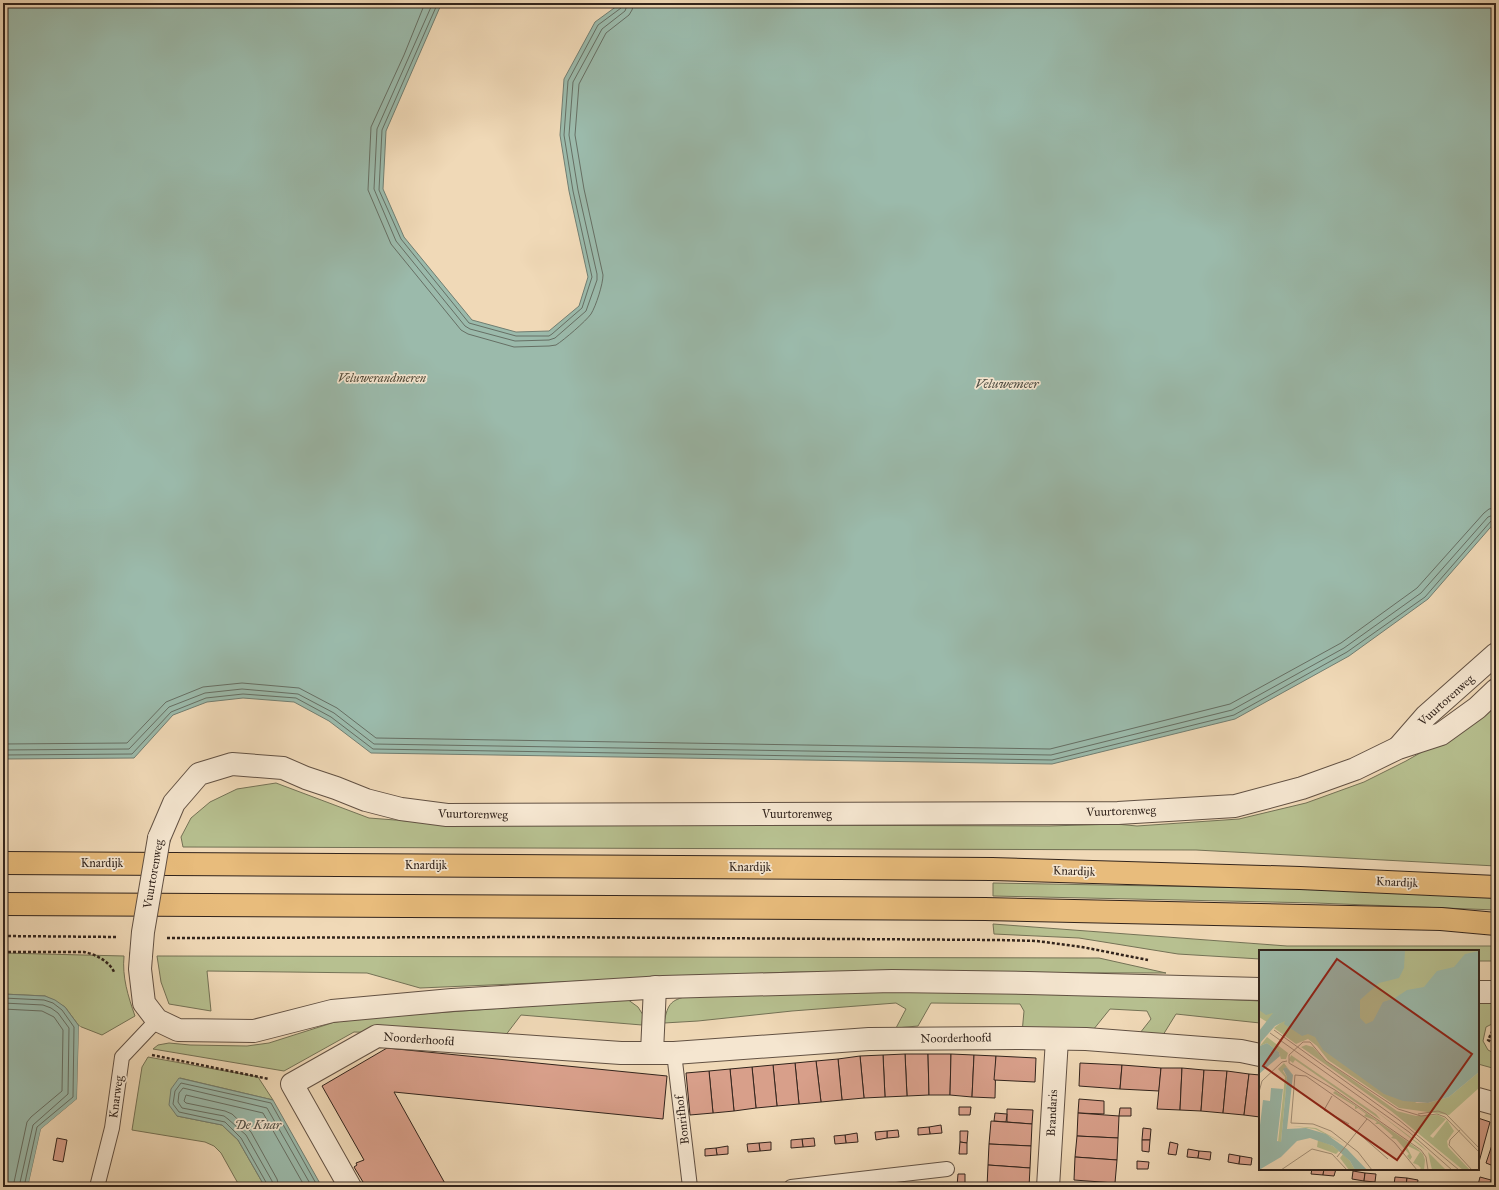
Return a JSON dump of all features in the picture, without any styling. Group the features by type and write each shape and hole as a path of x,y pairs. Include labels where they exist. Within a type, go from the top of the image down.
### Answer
{"main road":[{"name":"Knardijk","path":"3,863 992,869 1292,878 1496,887"},
{"path":"3,904 985,909 1441,919 1496,924"}],"street":[{"name":"Vuurtorenweg","path":"1398,748 1426,716 1496,654"},
{"name":"Vuurtorenweg","path":"1259,989 892,981 655,987 452,1000 332,1011 254,1031 178,1030 157,1020 144,1003 140,969 143,932 159,838 174,803 199,774 232,764 283,768 366,800 401,809 447,815 1118,813 1234,806 1302,788 1355,769 1398,748 1442,734 1477,708 1496,690"},
{"path":"652,1052 655,987"},
{"path":"1479,992 1496,992"},
{"name":"Noorderhoofd","path":"292,1084 377,1036 621,1053 674,1053 869,1039 1021,1038 1086,1040 1259,1054"},
{"name":"Brandaris","path":"1048,1187 1057,1039"},
{"path":"292,1084 350,1187"},
{"path":"1479,1099 1496,1104"}],"lane":[{"name":"Knarweg","path":"97,1187 112,1128 122,1057 157,1020"},
{"name":"Bonrifhof","path":"674,1053 690,1187"},
{"path":"791,1187 947,1169"}],"path":[{"path":"3,936 124,937"},
{"path":"162,938 536,937 938,939 1037,941 1082,947 1154,961"},
{"path":"3,952 84,952 95,954 113,968 116,976"},
{"path":"1496,1028 1494,1028 1488,1040 1496,1045"},
{"path":"128,1050 292,1084"}],"green space":[{"path":"1496,698 1496,866 1196,850 183,847 181,837 191,818 210,802 237,789 276,783 369,818 447,824 1049,826 1116,824 1137,826 1239,819 1306,803 1364,782 1406,761 1441,741"},
{"path":"993,883 1320,889 1496,897 1496,910 1316,903 993,896"},
{"path":"993,924 1287,946 1496,946 1496,961 1479,961 1479,950 1259,950 1259,959 1178,954 1079,938 994,934"},
{"path":"3,953 124,956 125,979 135,1016 102,1035 79,1026 65,1007 45,996 3,994"},
{"path":"157,956 1099,958 1166,973 792,972 420,988 367,973 207,971 211,1011 169,1004 161,982"},
{"path":"914,989 1143,995 1259,1001 1259,1023 1176,1014 1163,1035 1140,1033 1151,1019 1147,1011 1110,1009 1093,1030 1022,1033 1024,1011 1020,1004 931,1003 918,1026 896,1028 906,1009 896,1003 664,1023 667,1010 672,1003 692,995"},
{"path":"627,999 638,1007 643,1015 642,1025 521,1015 505,1036 354,1032 284,1071 153,1049 158,1045 169,1043 247,1046 269,1043 335,1022 380,1017"},
{"path":"1496,1001 1496,1022 1486,1027 1483,1041 1488,1050 1496,1054 1496,1069 1479,1064 1479,1002"},
{"path":"148,1057 258,1077 273,1100 180,1078 177,1116 222,1125 238,1140 265,1187 240,1187 221,1153 214,1146 205,1142 132,1130 142,1067"}],"water":[{"name":"Veluwemeer","path":"3,3 440,3 440,7 386,131 383,189 404,237 472,320 516,332 549,331 579,306 588,277 569,191 560,135 564,79 595,22 621,3 1496,3 1496,521 1428,599 1349,656 1235,719 1052,764 371,753 329,721 294,702 243,698 207,702 173,715 134,758 3,759"},
{"path":"3,994 45,996 55,1000 65,1007 79,1026 77,1099 41,1129 28,1187 3,1187"},
{"name":"De Knar","path":"179,1078 273,1100 322,1187 265,1187 238,1140 222,1125 177,1116 169,1105 171,1089"}],"pier":[{"path":"79,1026 81,1027 79,1099 43,1130 30,1187 28,1187 41,1129 77,1099"}],"building":[{"path":"387,1048 667,1076 663,1119 394,1092 447,1187 366,1187 354,1167 357,1165 356,1163 364,1160 322,1086"},
{"path":"905,1054 928,1054 929,1095 907,1096"},
{"path":"905,1054 907,1096 885,1097 883,1055"},
{"path":"928,1054 951,1054 950,1095 929,1095"},
{"path":"951,1054 974,1055 972,1097 950,1095"},
{"path":"883,1055 885,1097 864,1098 860,1056"},
{"path":"974,1055 996,1056 995,1098 972,1097"},
{"path":"860,1056 864,1098 842,1100 838,1059"},
{"path":"996,1056 1036,1058 1035,1082 994,1080"},
{"path":"838,1059 842,1100 821,1102 816,1061"},
{"path":"816,1061 821,1102 799,1104 795,1063"},
{"path":"795,1063 799,1104 777,1106 773,1065"},
{"path":"1080,1063 1122,1065 1120,1089 1079,1086"},
{"path":"773,1065 777,1106 756,1108 752,1067"},
{"path":"1122,1065 1161,1068 1159,1091 1120,1089"},
{"path":"752,1067 756,1108 734,1111 730,1069"},
{"path":"1161,1068 1182,1068 1180,1110 1157,1109"},
{"path":"1182,1068 1204,1070 1201,1111 1180,1110"},
{"path":"730,1069 734,1111 713,1113 709,1071"},
{"path":"1204,1070 1227,1071 1223,1113 1201,1111"},
{"path":"709,1071 713,1113 690,1115 686,1073"},
{"path":"1227,1071 1249,1074 1244,1115 1223,1113"},
{"path":"1249,1074 1259,1075 1259,1117 1244,1115"},
{"path":"1079,1099 1104,1101 1104,1114 1078,1113"},
{"path":"959,1107 971,1107 970,1115 959,1115"},
{"path":"1120,1108 1131,1108 1131,1116 1119,1116"},
{"path":"1007,1109 1033,1110 1032,1124 1007,1122"},
{"path":"995,1113 1007,1114 1006,1122 994,1121"},
{"path":"1078,1113 1119,1116 1118,1138 1077,1136"},
{"path":"1479,1118 1490,1122 1479,1162"},
{"path":"991,1121 1032,1124 1031,1146 989,1144"},
{"path":"941,1125 942,1133 930,1134 929,1127"},
{"path":"929,1127 930,1134 918,1135 918,1128"},
{"path":"1143,1128 1151,1129 1150,1140 1142,1140"},
{"path":"898,1130 899,1137 887,1138 887,1131"},
{"path":"887,1131 887,1138 876,1140 875,1132"},
{"path":"960,1131 968,1131 967,1143 960,1142"},
{"path":"857,1133 858,1142 846,1143 845,1135"},
{"path":"845,1135 846,1143 835,1144 834,1136"},
{"path":"1077,1136 1118,1138 1117,1160 1075,1157"},
{"path":"1496,1136 1496,1167 1486,1163"},
{"path":"57,1138 67,1140 63,1162 53,1160"},
{"path":"814,1138 815,1146 803,1147 802,1139"},
{"path":"802,1139 803,1147 791,1148 791,1140"},
{"path":"1142,1140 1150,1140 1149,1152 1142,1151"},
{"path":"771,1142 771,1150 760,1151 759,1143"},
{"path":"960,1142 967,1143 967,1154 959,1154"},
{"path":"1170,1142 1178,1144 1176,1155 1168,1154"},
{"path":"759,1143 760,1151 748,1152 747,1144"},
{"path":"989,1144 1031,1146 1030,1168 988,1165"},
{"path":"728,1146 728,1154 717,1155 716,1148"},
{"path":"716,1148 717,1155 705,1156 705,1149"},
{"path":"1188,1149 1199,1151 1198,1158 1187,1157"},
{"path":"1199,1151 1211,1152 1210,1160 1198,1158"},
{"path":"1229,1154 1240,1156 1239,1164 1228,1162"},
{"path":"1240,1156 1252,1158 1251,1165 1239,1164"},
{"path":"1075,1157 1117,1160 1115,1183 1074,1180"},
{"path":"1137,1161 1149,1162 1148,1169 1137,1169"},
{"path":"988,1165 1030,1168 1029,1187 987,1187"},
{"path":"1312,1170 1324,1170 1323,1175 1311,1174"},
{"path":"1324,1170 1336,1170 1334,1176 1323,1175"},
{"path":"1353,1171 1365,1173 1364,1181 1352,1179"},
{"path":"1365,1173 1376,1174 1375,1182 1364,1181"},
{"path":"958,1174 965,1174 965,1186 957,1186"},
{"path":"1395,1177 1407,1178 1406,1186 1394,1185"},
{"path":"1480,1177 1491,1180 1488,1187 1478,1185"},
{"path":"1407,1178 1418,1180 1417,1187 1406,1186"},
{"path":"1438,1183 1449,1184 1449,1187 1437,1187"},
{"path":"1449,1184 1461,1186 1449,1187"}],"park label":[{"name":"Veluwerandmeren","path":"382,378"}]}
